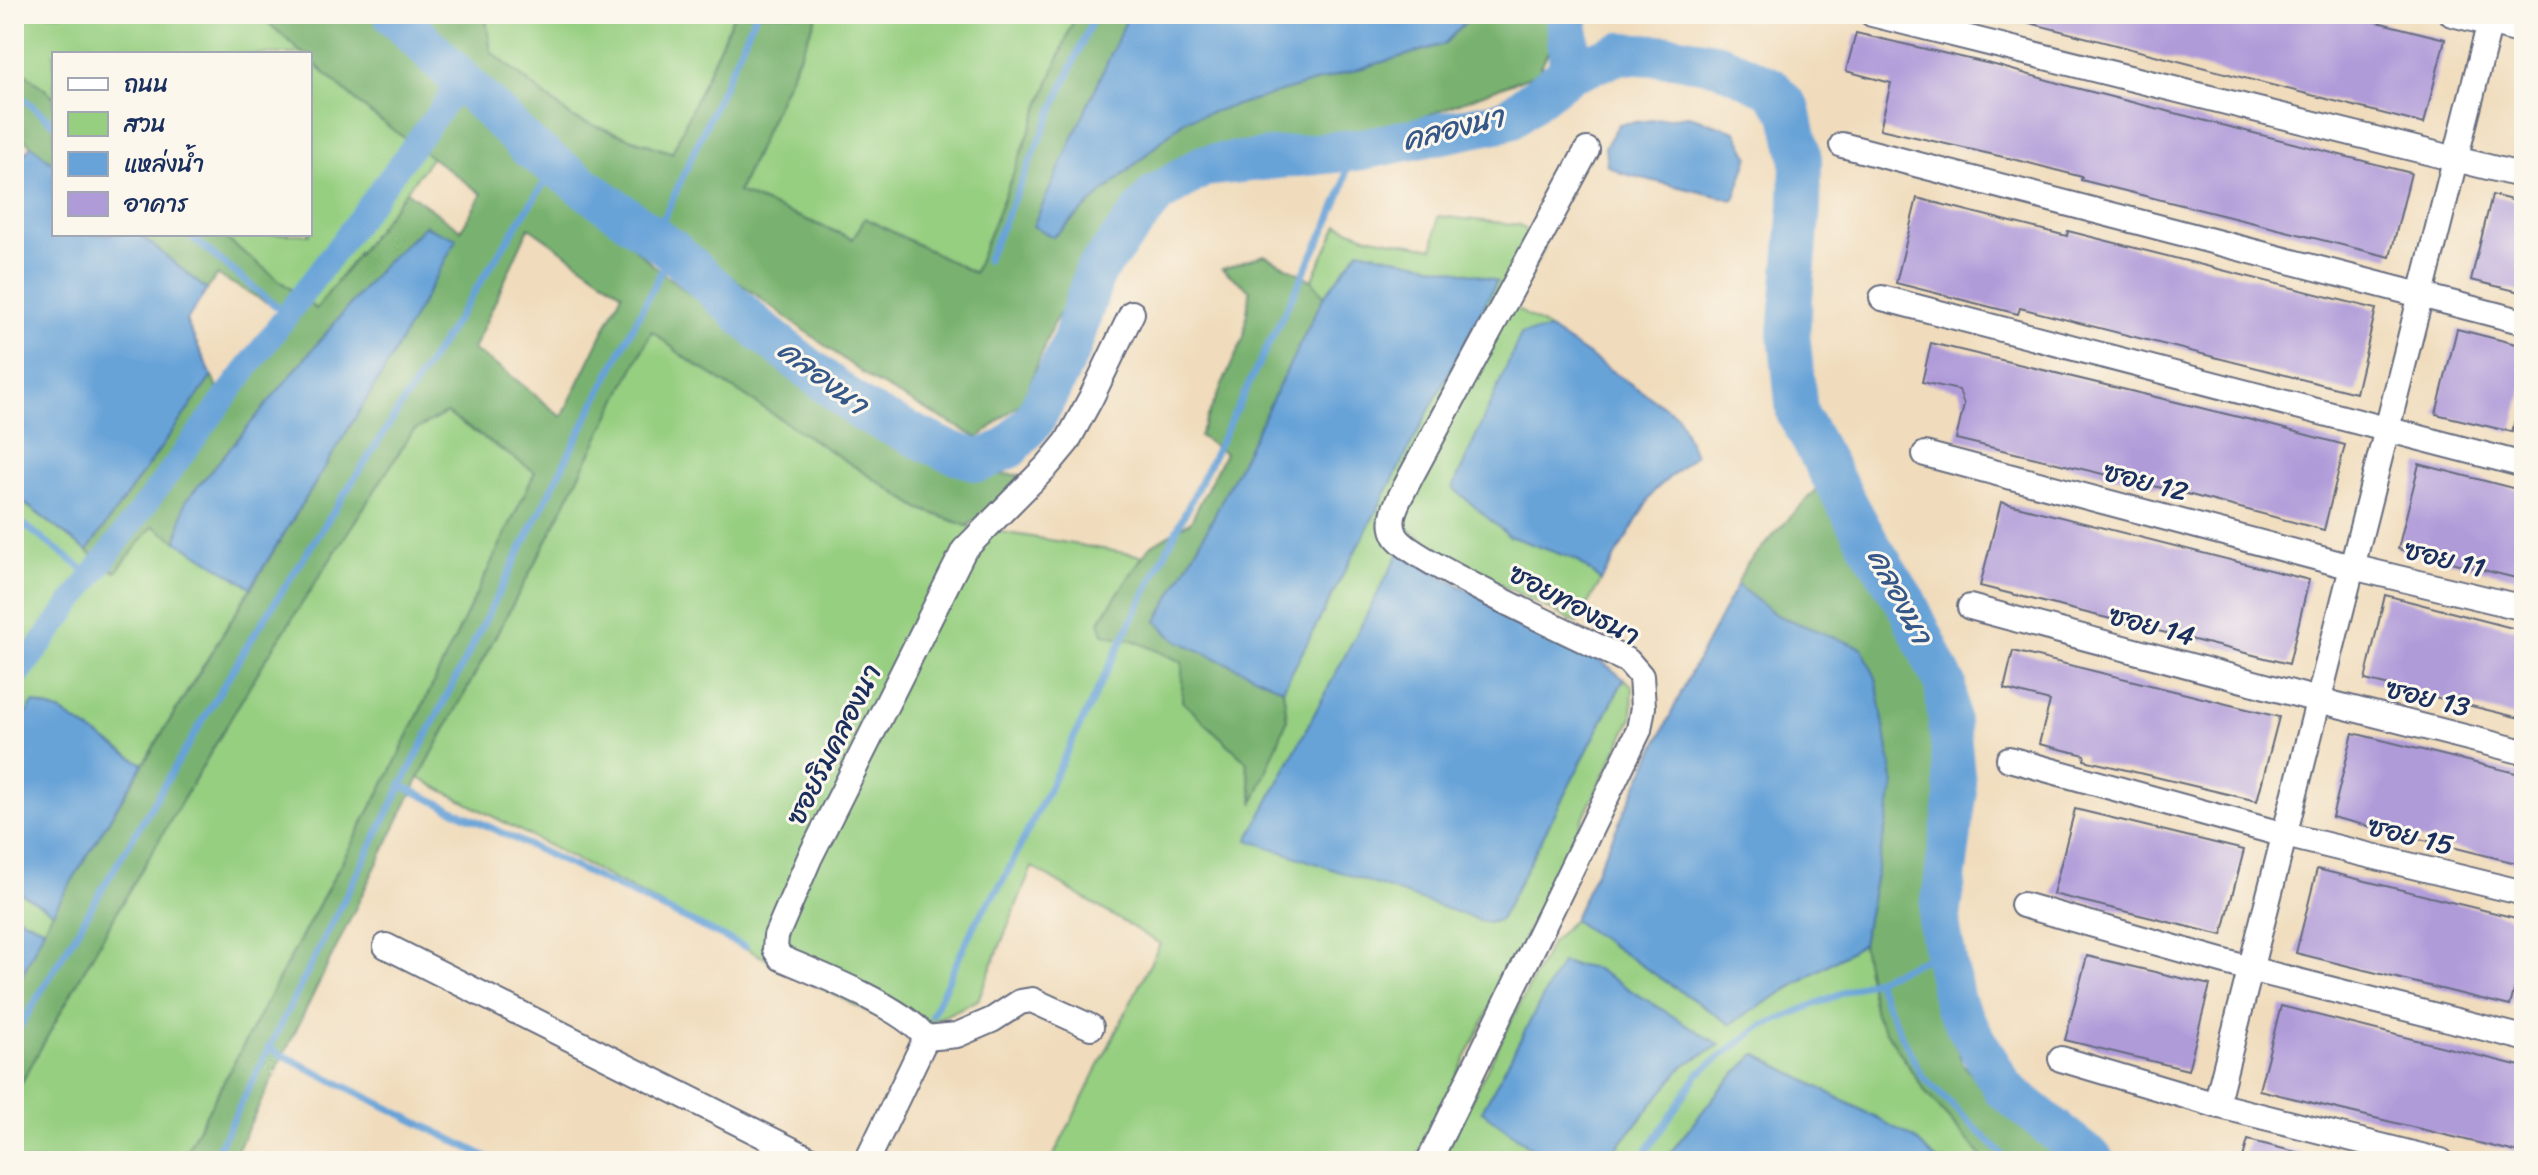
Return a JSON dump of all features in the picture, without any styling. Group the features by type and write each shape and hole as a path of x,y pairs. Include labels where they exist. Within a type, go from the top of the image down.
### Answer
{"street":[{"path":"1872,14 2524,176"},
{"path":"2452,14 2491,19 2524,32"},
{"path":"2216,1105 2491,19"},
{"path":"1842,145 2524,322"},
{"name":"ซอยทองธนา","path":"1429,1161 1639,730 1643,707 1641,676 1628,661 1436,565 1402,543 1395,535 1393,526 1392,515 1410,478 1587,150"},
{"path":"1882,298 2524,465"},
{"name":"ซอยริมคลองนา","path":"926,1038 891,1010 781,958 775,949 776,936 810,857 964,550 1067,442 1132,313"},
{"name":"ซอย 12","path":"1925,454 2352,567"},
{"name":"ซอย 11","path":"2352,567 2524,608"},
{"name":"ซอย 14","path":"1970,607 2318,700"},
{"name":"ซอย 13","path":"2318,700 2524,752"},
{"name":"ซอย 15","path":"2009,759 2285,835 2524,893"},
{"path":"2023,905 2250,969 2524,1038"},
{"path":"386,946 814,1161"},
{"path":"867,1161 926,1038 957,1035 992,1020 1020,1002 1032,1000 1091,1027"},
{"path":"2061,1059 2216,1105 2441,1161"}],"green space":[{"path":"14,14 259,14 301,52 52,52 52,95 14,64"},
{"path":"259,14 372,14 661,272 878,436 948,468 1020,475 1000,501 967,526 921,509 684,357 652,331 542,550 419,778 232,1161 181,1161 393,767 535,472 446,413 413,431 261,667 119,908 14,1096 14,992 48,920 384,371 425,226 384,264 185,502 177,541 153,526 116,572 87,551 212,376 220,394 280,310 217,275 207,290 141,236 223,236 316,309 406,191 461,230 482,194 370,113 312,62 312,52 301,52","holes":["529,227 622,293 562,417 509,374 473,350"]},
{"path":"423,14 485,14 491,52 573,118 672,153 734,14 818,14 738,192 853,239 865,218 974,273 1076,14 1129,14 1034,226 1053,237 1185,120 1444,44 1473,14 1556,14 1554,39 1538,73 1410,122 1218,155 1124,214 1053,324 1023,401 978,438 873,381 515,118"},
{"path":"485,14 734,14 673,153 573,118 491,52"},
{"path":"818,14 1076,14 974,273 866,219 854,239 738,192"},
{"path":"312,62 370,113 432,157 316,309 223,236 312,236"},
{"path":"14,64 52,95 52,162 14,131"},
{"path":"1438,216 1520,225 1545,246 1513,307 1551,330 1521,335 1510,536 1577,560 1601,581 1577,623 1461,565 1411,531 1249,839 1487,923 1500,920 1624,679 1633,686 1632,718 1415,1161 1051,1161 1160,944 1032,867 978,1000 908,1033 419,778 542,550 652,330 684,357 921,509 967,526 1143,556 1099,622 1182,662 1182,701 1246,761 1253,800 1287,720 1283,689 1496,281 1359,250 1324,296 1312,280 1338,225 1366,236 1433,248"},
{"path":"1264,255 1312,280 1324,296 1209,526 1157,621 1174,639 1283,689 1287,720 1254,802 1246,761 1182,701 1182,662 1135,641 1103,634 1099,622 1149,547 1191,521 1225,453 1199,436 1244,337 1250,290 1222,269"},
{"path":"446,413 536,472 393,767 181,1161 14,1161 14,1096 119,908 261,667 413,431"},
{"path":"1819,486 1859,548 1937,695 1941,740 1940,794 1921,927 1940,1004 1963,1064 2004,1111 2066,1161 1986,1161 1926,1093 1875,1014 1862,944 1894,785 1862,648 1776,615 1737,585 1745,566"},
{"path":"14,496 115,572 153,526 251,587 143,764 59,711 34,703 14,731"},
{"path":"14,889 53,912 44,929 14,915"},
{"path":"1573,920 1730,1024 1862,944 1875,1014 1926,1093 1986,1161 1937,1161 1914,1138 1756,1054 1721,1088 1664,1161 1606,1161 1684,1065 1720,1045 1482,1111 1549,1161 1440,1161 1551,943"}],"water":[{"path":"1129,14 1473,14 1444,44 1185,120 1053,237 1033,226"},
{"path":"1689,116 1736,131 1749,156 1734,200 1621,173 1607,165 1605,147 1619,124"},
{"path":"31,145 52,162 52,236 141,236 207,290 186,321 212,376 87,551 14,495 14,169"},
{"path":"425,226 457,239 384,371 251,587 177,541 185,502 384,264"},
{"path":"1359,250 1497,281 1283,689 1174,639 1157,621 1209,526 1324,296"},
{"path":"1551,330 1678,416 1695,455 1654,491 1601,581 1577,560 1509,536 1453,488 1521,334"},
{"path":"1399,553 1604,663 1624,679 1500,920 1487,923 1248,840"},
{"path":"1737,585 1776,615 1862,648 1876,678 1894,785 1862,944 1730,1024 1573,920 1690,674"},
{"path":"33,703 59,711 143,764 53,912 14,889 14,731"},
{"path":"14,915 44,929 14,992"},
{"path":"1561,963 1596,969 1720,1045 1684,1065 1606,1161 1549,1161 1482,1111"},
{"path":"1756,1054 1914,1138 1937,1161 1664,1161 1721,1088"}],"building":[{"path":"2023,14 2345,14 2445,39 2424,124 2022,21"},
{"path":"1856,33 1995,65 2411,173 2390,257 2081,180 2082,177 2021,161 1880,129 1891,83 1846,71"},
{"path":"2492,195 2524,203 2524,293 2471,280"},
{"path":"1917,198 2067,236 2068,231 2376,309 2356,393 2020,308 2018,314 1896,283"},
{"path":"2457,329 2524,346 2524,383 2512,432 2436,414"},
{"path":"1931,343 2345,445 2324,530 1956,439 1964,405 1959,390 1922,382"},
{"path":"2419,464 2524,491 2524,563 2520,579 2398,549"},
{"path":"2001,502 2309,580 2289,664 1980,586"},
{"path":"2385,595 2524,631 2524,719 2365,680"},
{"path":"2013,651 2279,717 2257,801 2084,760 2085,755 2039,744 2050,701 2004,689"},
{"path":"2353,733 2524,775 2524,865 2332,817"},
{"path":"2075,809 2244,850 2222,935 2053,894"},
{"path":"2317,869 2524,920 2524,960 2510,1006 2296,953"},
{"path":"2087,956 2210,985 2188,1070 2065,1040"},
{"path":"2281,1006 2524,1067 2524,1154 2259,1090"},
{"path":"2248,1140 2304,1154 2303,1161 2242,1161"}],"waterway":[{"name":"คลองนา","path":"394,14 529,147 672,250 760,330 863,411 946,450 980,461 1009,448 1034,420 1070,349 1095,272 1156,195 1203,166 1363,149 1507,120 1570,72 1621,53 1673,56 1719,64 1771,88 1790,110 1801,159 1789,333 1797,413 1869,544 1906,602 1945,684 1956,795 1939,924 1954,1003 2004,1089 2094,1161"},
{"path":"655,238 756,14"},
{"path":"987,260 1095,14"},
{"path":"1567,14 1570,72"},
{"path":"14,680 462,81"},
{"path":"14,91 52,122"},
{"path":"932,1015 975,923 1003,881 1331,218 1344,185 1349,150"},
{"path":"14,1037 247,646 555,166"},
{"path":"190,236 287,315"},
{"path":"212,1161 672,250"},
{"path":"14,517 92,576"},
{"path":"400,785 745,947"},
{"path":"1640,1161 1698,1074 1760,1027 1944,951"},
{"path":"1875,980 1921,1075 2009,1161"},
{"path":"268,1048 495,1161"}]}
